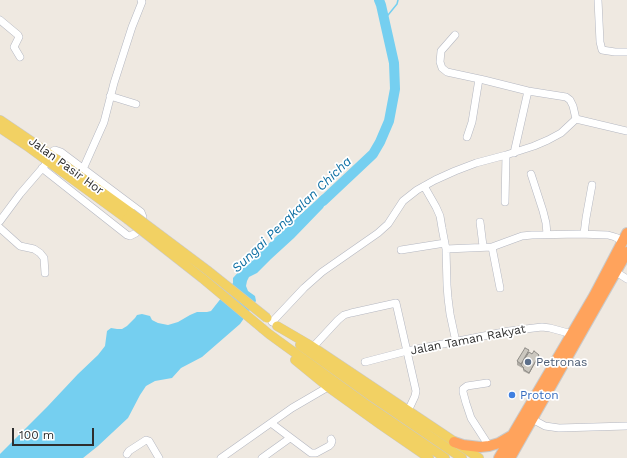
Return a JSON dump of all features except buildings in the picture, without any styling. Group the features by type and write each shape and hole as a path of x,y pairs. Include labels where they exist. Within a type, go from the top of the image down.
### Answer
{"highway":[{"path":"510,458 516,438 625,237"},
{"path":"499,458 532,419 627,252"},
{"path":"454,442 480,447 489,446 516,438"},
{"path":"516,438 516,458"}],"main road":[{"name":"Jalan Pasir Hor","path":"0,120 31,141 46,161"},
{"name":"Jalan Pasir Hor","path":"0,128 46,161 129,216"},
{"path":"129,216 208,270 368,400 446,458"},
{"path":"129,216 266,331 292,357 328,387 381,426 430,458"},
{"path":"272,322 313,347 472,455 479,458"},
{"path":"266,331 368,400 462,458"}],"street":[{"path":"83,169 104,122 110,96 132,27 142,2 141,0"},
{"path":"598,0 600,42 602,50 627,52"},
{"path":"0,20 18,35 19,37 14,47 20,57"},
{"path":"455,34 441,51 440,62 442,68 447,72 479,78 528,91 566,97 574,106 576,119"},
{"path":"467,137 472,122 479,78"},
{"path":"514,153 528,91"},
{"path":"110,96 136,104"},
{"path":"576,119 627,131"},
{"path":"272,322 304,288 322,272 378,234 388,224 402,201 417,190 455,171 476,163 514,153 548,140 561,133 576,119"},
{"path":"0,221 52,151 58,150 141,212 143,217 136,233 130,236 127,234 46,161"},
{"path":"504,202 506,155"},
{"path":"531,174 543,211 547,234"},
{"path":"584,234 592,185"},
{"path":"424,186 440,216 446,246 446,285 456,342"},
{"path":"480,222 483,246"},
{"path":"0,228 20,246 34,249 40,253 44,258 45,273"},
{"path":"401,250 446,246 492,247 522,236 547,234 584,234 625,237"},
{"path":"492,247 500,288"},
{"path":"616,272 627,279"},
{"path":"313,347 344,315 396,303 416,391 416,396 408,411"},
{"name":"Jalan Taman Rakyat","path":"365,362 509,331 542,327 572,334"},
{"path":"487,382 467,386 463,388 463,392 471,418 489,446"},
{"path":"221,458 292,408 328,387"},
{"path":"532,419 545,426 559,428 627,426"},
{"path":"272,423 313,454 329,446 332,442 331,439"},
{"path":"262,458 290,438"},
{"path":"127,454 128,451 146,440 149,441 160,458"}],"water":[{"path":"333,191 323,208 294,238 257,273 249,277 246,286 248,291 255,296 256,301 240,324 202,357 181,368 172,378 155,381 146,386 128,418 98,446 83,458 0,458 0,454 98,355 105,346 107,331 111,328 122,329 127,326 137,315 142,314 150,316 152,320 158,323 168,325 178,322 197,312 211,311 233,283 233,278 242,268 322,195"}],"waterway":[{"name":"Sungai Pengkalan Chicha","path":"323,201 373,154 389,121 395,89 394,63 379,0"},
{"path":"384,20 397,4 398,0"}],"place":[{"name":"Petronas","path":"528,362"},
{"name":"Proton","path":"512,395"}]}
